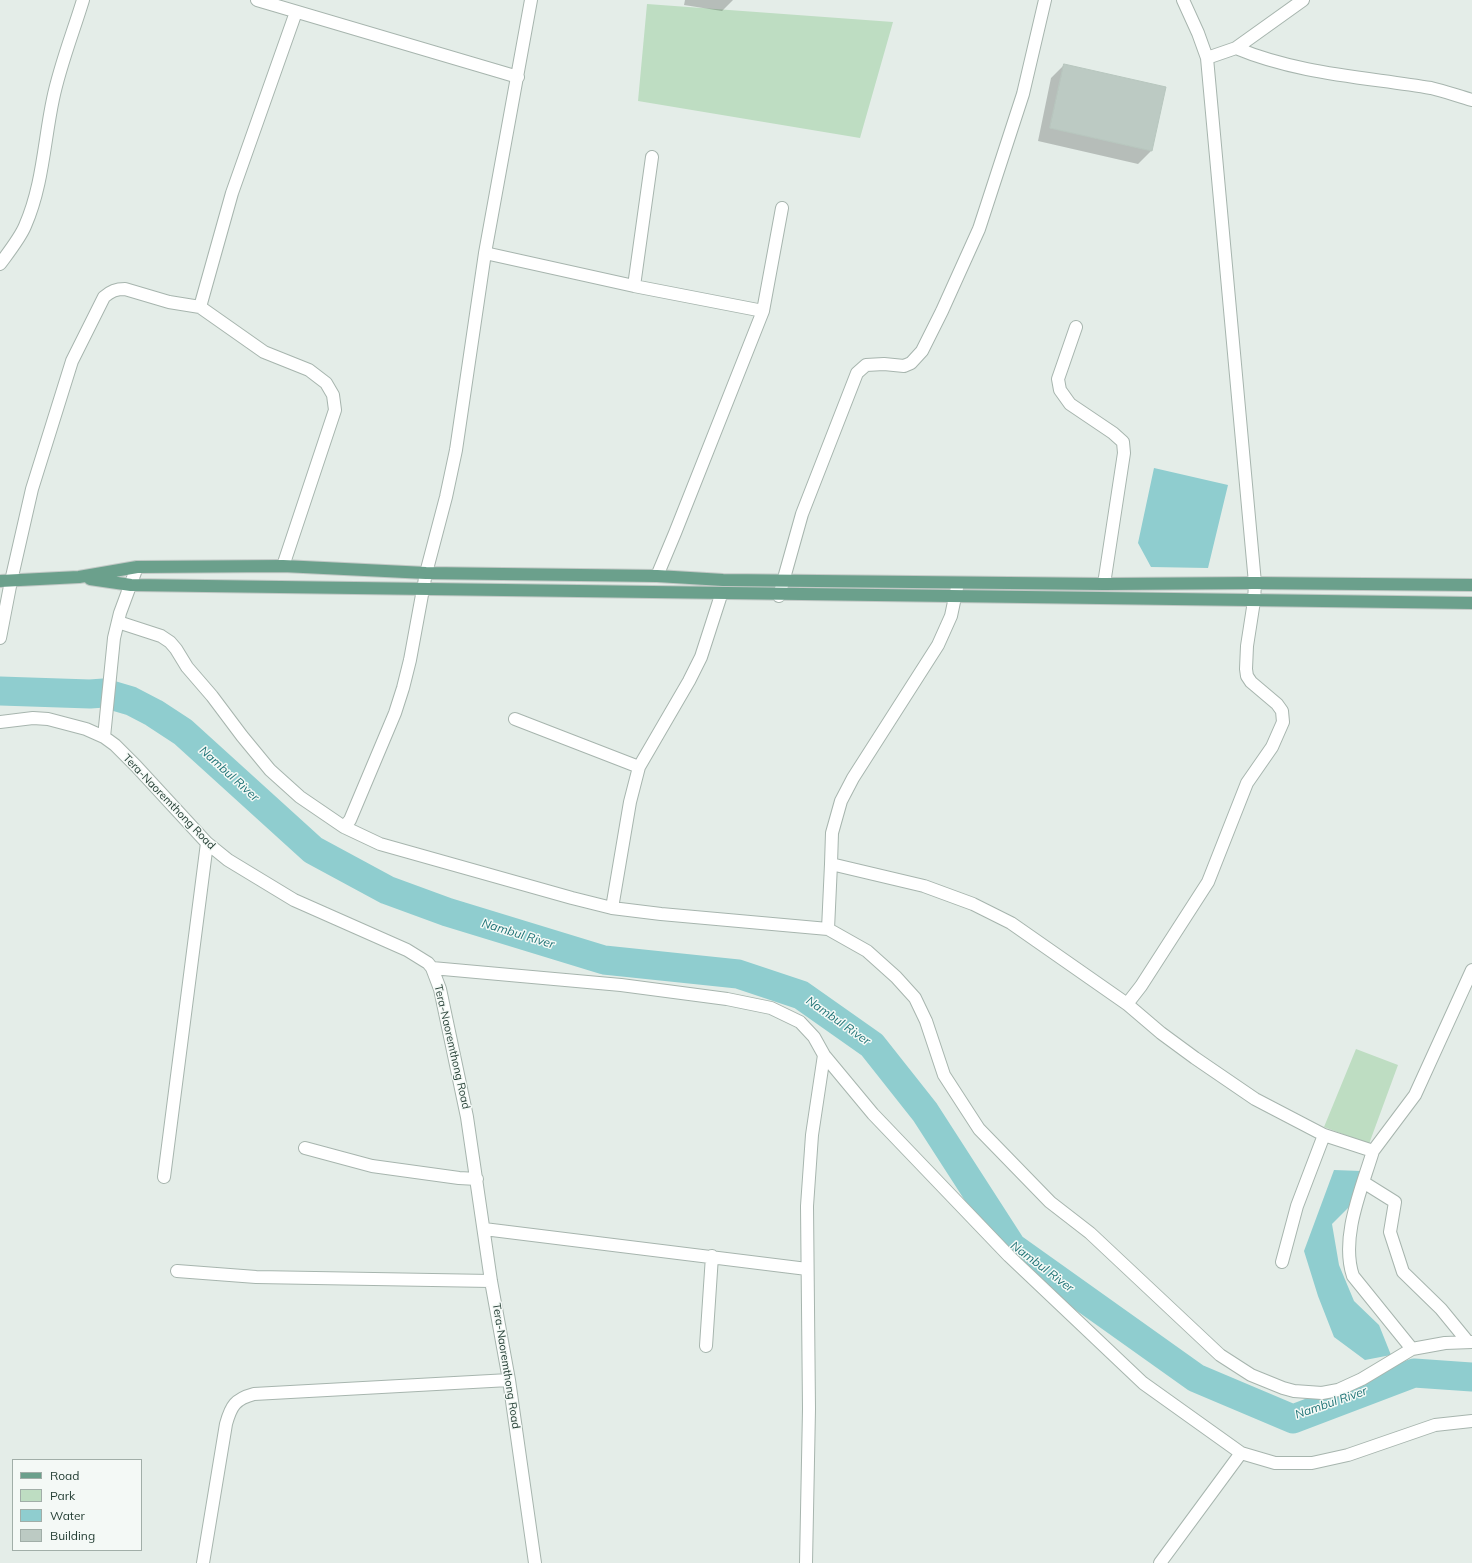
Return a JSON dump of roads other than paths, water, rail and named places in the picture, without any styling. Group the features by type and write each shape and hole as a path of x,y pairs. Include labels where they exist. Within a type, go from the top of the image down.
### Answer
{"main road":[{"path":"5,581 79,577 137,568 283,566 426,573 657,576 723,580 1104,584 1255,583 1472,585"},
{"path":"79,577 131,585 424,591 954,599 1472,603"}],"street":[{"path":"0,264 25,227 35,200 41,174 48,122 57,81 83,0"},
{"path":"257,0 518,77"},
{"path":"344,827 350,820 395,712 410,660 424,591 426,573 446,497 456,450 485,253 531,0"},
{"path":"779,596 802,514 857,373 866,365 884,364 904,366 911,363 922,351 979,229 1023,94 1045,0"},
{"path":"1127,1004 1141,986 1208,882 1247,783 1272,746 1283,722 1282,711 1277,704 1251,682 1247,676 1247,646 1254,601 1255,583 1208,58 1182,0"},
{"path":"1208,58 1236,48 1291,4 1303,0"},
{"path":"200,307 232,193 296,12"},
{"path":"1236,48 1255,56 1306,69 1432,89 1472,100"},
{"path":"634,286 652,158"},
{"path":"657,576 763,311 782,208"},
{"path":"485,253 634,286 763,311"},
{"path":"0,638 5,581 72,361 104,297 110,292 118,289 125,289 169,302 200,307 264,352 309,370 326,383 333,395 335,410 283,566"},
{"path":"1076,327 1058,379 1060,390 1070,404 1113,433 1123,442 1124,452 1104,584"},
{"path":"104,737 114,638 137,568"},
{"path":"828,929 832,833 841,801 853,778 938,645 951,616 958,583"},
{"path":"612,908 627,817 639,767 689,681 701,657 721,595"},
{"path":"118,622 161,636 170,642 187,667 212,696 270,770 300,797 344,827 380,844 612,908 668,915 828,929 867,951 896,977 915,998 926,1021 944,1075 979,1128 1050,1202 1090,1233 1220,1355 1251,1375 1294,1391 1322,1393 1338,1390 1362,1379 1412,1349 1445,1343 1470,1342"},
{"name":"Tera-Naoremthong Road","path":"0,722 21,719 48,718 86,729 104,737 115,745 136,766 207,843 228,860 288,896 407,950 428,963 432,968 440,989 467,1117 492,1282 509,1380 536,1563"},
{"path":"515,719 639,767"},
{"path":"164,1177 207,843"},
{"path":"831,864 924,886 973,904 1011,923 1127,1004 1161,1033 1255,1099 1324,1135 1373,1151"},
{"path":"432,968 621,985 727,999 771,1008 800,1022 814,1037 824,1055 873,1114 1009,1256 1143,1383 1241,1453 1275,1463 1312,1463 1348,1455 1435,1425 1472,1421"},
{"path":"1412,1349 1353,1276 1349,1264 1348,1250 1356,1204 1373,1151 1415,1095 1472,970"},
{"path":"806,1563 809,1410 807,1206 812,1135 824,1055"},
{"path":"1282,1262 1296,1206 1324,1135"},
{"path":"306,1148 372,1166 458,1178 477,1179"},
{"path":"1364,1182 1395,1202 1390,1232 1403,1272 1441,1309 1470,1342"},
{"path":"484,1229 712,1256 807,1269"},
{"path":"706,1346 712,1256"},
{"path":"176,1271 256,1277 492,1282"},
{"path":"203,1563 226,1424 229,1414 239,1399 254,1394 509,1380"},
{"path":"1160,1563 1241,1453"}],"water":[{"path":"1154,468 1228,485 1208,568 1151,567 1138,543"},
{"path":"1334,1170 1361,1171 1352,1204 1332,1224 1339,1265 1354,1301 1379,1325 1391,1355 1365,1360 1334,1337 1318,1296 1304,1251"}],"waterway":[{"name":"Nambul River","path":"0,691 90,694 104,693 131,701 154,713 183,732 313,850 387,890 447,912 604,960 738,974 801,995 872,1045 925,1112 1012,1247 1196,1378 1293,1419 1414,1373 1472,1377"}]}
